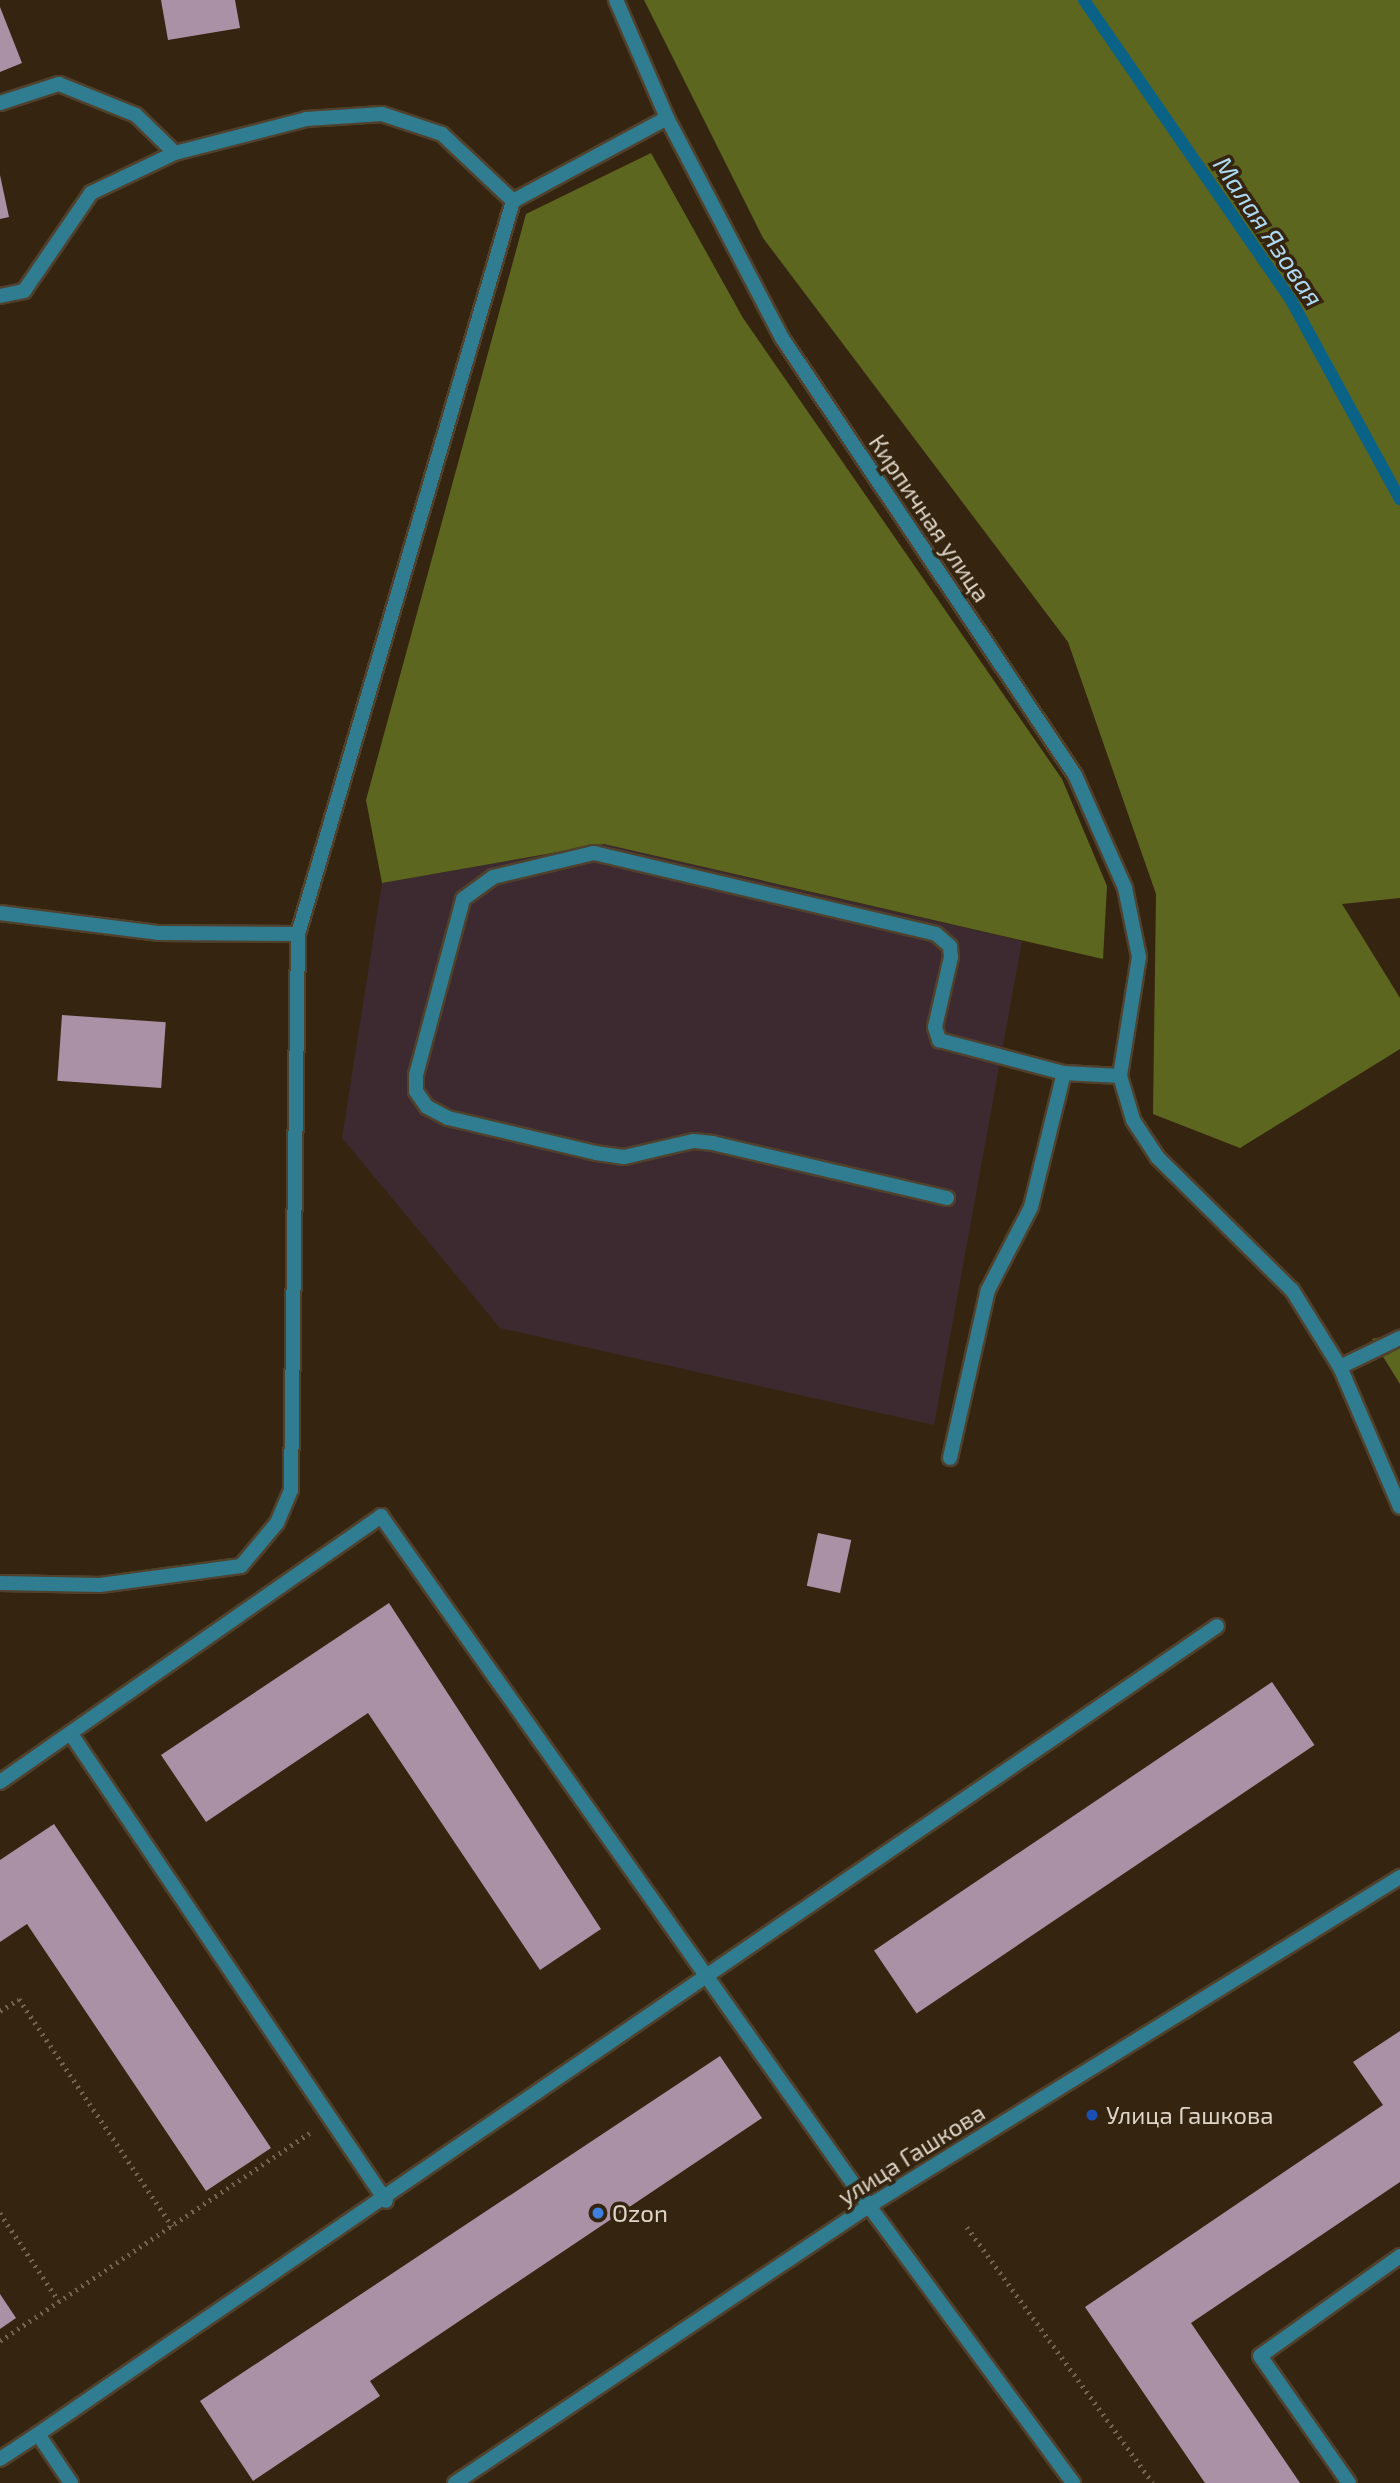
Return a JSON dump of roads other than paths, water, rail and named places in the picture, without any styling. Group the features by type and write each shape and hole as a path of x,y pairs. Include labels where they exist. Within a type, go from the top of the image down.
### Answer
{"street":[{"name":"Кирпичная улица","path":"616,0 667,118 782,338 1075,775 1125,888 1139,957 1120,1076"},
{"path":"0,103 59,84 135,115 175,153"},
{"path":"0,296 24,291 91,193 175,153 306,119 382,114 442,134 513,201"},
{"path":"0,1583 100,1585 240,1566 277,1523 291,1490 298,934 513,201 667,118"},
{"path":"947,1199 713,1143 693,1141 624,1157 597,1153 448,1118 427,1107 416,1091 416,1075 463,899 493,877 594,853 936,934 950,946 951,957 935,1027 939,1040 1063,1073 1120,1076 1133,1120 1158,1158 1292,1290 1340,1367 1400,1507"},
{"path":"0,913 158,933 298,934"},
{"path":"950,1458 988,1290 1031,1207 1063,1073"},
{"path":"1340,1367 1400,1338"},
{"path":"0,1782 380,1516 869,2206 1073,2483"},
{"path":"0,2459 386,2201 1217,1626"},
{"path":"71,1734 386,2201"},
{"name":"улица Гашкова","path":"455,2483 869,2206 1400,1877"},
{"path":"1349,2483 1260,2356 1400,2256"},
{"path":"38,2434 71,2483"}],"waterway":[{"name":"Малая Язовая","path":"1084,0 1292,302 1400,499"}],"place":[{"name":"Улица Гашкова","path":"1092,2115"},
{"name":"Ozon","path":"598,2213"}]}
